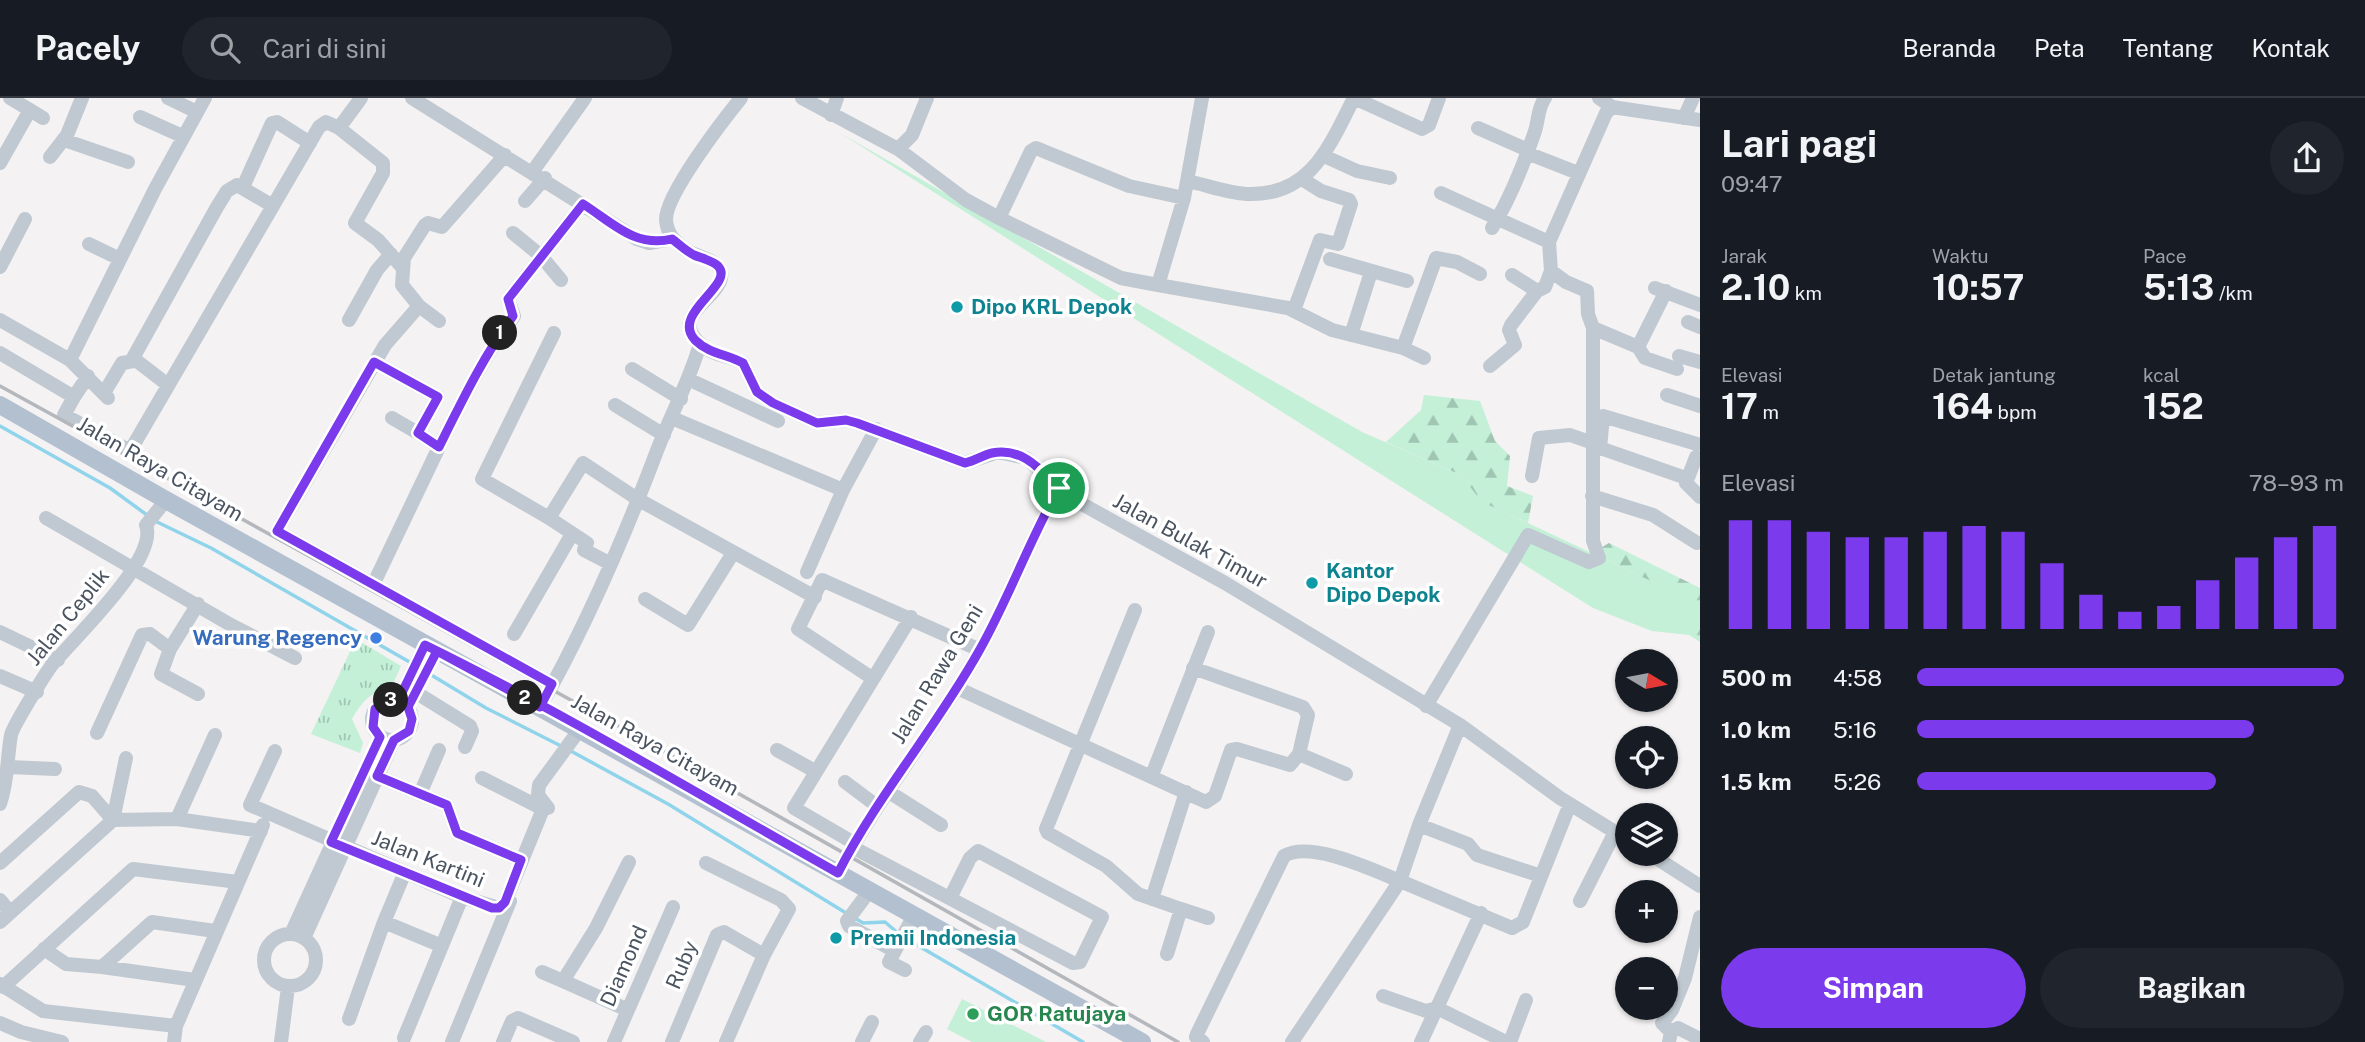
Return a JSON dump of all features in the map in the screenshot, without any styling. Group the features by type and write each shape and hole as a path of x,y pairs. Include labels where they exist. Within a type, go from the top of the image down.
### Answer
{"main road":[{"name":"Jalan Raya Citayam","path":"0,405 162,505 321,584 428,653 540,707 576,734 838,873 865,896 1142,1042"}],"street":[{"path":"9,98 43,118"},
{"path":"50,157 64,140 82,98"},
{"path":"168,98 197,112"},
{"path":"70,360 98,309 182,136 205,98"},
{"path":"339,128 361,98"},
{"path":"412,98 539,175 637,239 649,243 672,239"},
{"path":"525,201 585,98"},
{"path":"540,707 639,500 664,435 690,380 699,344 692,337 691,320 704,298 719,283 721,272 718,265 691,253 672,239 666,219 674,195 741,98"},
{"path":"802,98 898,149 966,200 1121,278 1294,310 1302,318 1351,335 1404,348 1424,358"},
{"path":"831,115 837,98"},
{"path":"898,149 912,135 927,98"},
{"path":"1158,285 1184,198 1202,98"},
{"path":"1187,181 1250,194 1275,191 1302,179 1324,156 1354,98 1422,130 1429,125 1439,98"},
{"path":"1495,224 1528,151 1535,132 1539,107 1545,98"},
{"path":"1600,98 1612,107"},
{"path":"1684,118 1693,98"},
{"path":"1490,366 1515,345 1509,330 1536,291 1545,287 1551,271 1549,242 1605,114 1612,107 1637,105 1700,120"},
{"path":"0,163 30,110"},
{"path":"140,117 182,136"},
{"path":"243,187 272,123 277,122 310,143"},
{"path":"88,376 64,415 130,451 322,123 339,128 383,163 383,173 355,223 402,267"},
{"path":"1478,128 1578,173"},
{"path":"64,140 128,162"},
{"path":"999,218 1031,151 1036,148 1129,186 1184,198"},
{"path":"439,321 419,306 402,285 402,267 425,225 428,223 442,227 505,155"},
{"path":"1324,156 1357,171 1390,178"},
{"path":"1294,310 1320,240 1338,244 1351,204 1349,200 1321,191 1302,179"},
{"path":"134,361 152,321 227,191 233,186 243,187 273,206"},
{"path":"1441,193 1495,224 1549,242"},
{"path":"373,585 477,371 513,316 508,299 583,204"},
{"path":"0,267 24,219"},
{"path":"513,233 541,256 561,280"},
{"path":"89,244 120,259"},
{"path":"349,320 377,270 391,254"},
{"path":"1404,348 1436,258 1457,262 1480,274"},
{"path":"1330,259 1407,281"},
{"path":"1551,271 1566,282 1587,291 1588,314 1594,328 1600,448 1686,478"},
{"path":"1351,335 1371,272"},
{"path":"1512,275 1536,291"},
{"path":"1638,347 1660,290 1700,305"},
{"path":"419,306 401,323 374,362 277,531 552,684"},
{"path":"0,320 70,360 106,396 122,363 134,361 168,385"},
{"path":"1594,328 1638,347 1645,358 1700,362"},
{"path":"554,333 482,479 549,517 587,543 584,550 609,563"},
{"name":"Jalan Bulak Timur","path":"699,344 743,363 757,392 817,423 846,420 965,463 988,454 1012,453 1026,457 1059,488 1098,514 1225,583 1427,702 1570,804 1615,832"},
{"path":"0,353 74,397"},
{"path":"374,362 438,397 418,433"},
{"path":"632,369 681,399"},
{"path":"690,380 778,421"},
{"path":"1667,395 1700,406"},
{"path":"615,405 664,435"},
{"path":"1427,702 1528,535 1593,563 1599,558 1593,541 1592,496 1593,443 1598,415"},
{"path":"1598,415 1698,450 1686,478 1687,487 1700,497"},
{"path":"392,418 439,447"},
{"path":"672,418 843,490"},
{"path":"807,572 843,490 876,429"},
{"path":"1532,476 1539,438 1570,435 1593,443"},
{"path":"549,517 583,463 639,500 815,597"},
{"name":"Jalan Rawa Geni","path":"838,873 877,806 889,792 980,650 1059,488"},
{"path":"1592,496 1653,514 1697,543"},
{"name":"Jalan Ceplik","path":"1,795 9,767 11,732 58,660 133,569 148,534 146,525 162,505"},
{"path":"46,518 66,527 107,556 295,658"},
{"path":"514,634 572,534"},
{"path":"645,599 688,625 733,553"},
{"path":"872,678 798,629 824,579 980,650"},
{"path":"198,604 170,649 161,674 198,694"},
{"path":"1135,610 1045,829 1048,834 1119,875 1135,892 1208,918"},
{"path":"911,617 794,808 853,845 950,898 1076,964 1102,917 978,851 970,858 950,898"},
{"path":"0,632 58,660"},
{"path":"1152,775 1208,632"},
{"path":"97,733 142,635 150,634 170,649"},
{"path":"403,704 428,653"},
{"path":"957,688 1081,746 1211,801 1231,750 1237,749 1290,765 1299,754 1308,715 1303,707 1194,668"},
{"path":"0,676 37,692"},
{"path":"403,704 415,692 416,676"},
{"path":"415,692 470,726 472,731 465,747"},
{"path":"298,936 387,739 409,731 412,719 403,704 386,701 375,709 373,727 387,739"},
{"path":"1292,1042 1400,881 1419,825 1460,725"},
{"path":"177,819 215,734"},
{"path":"452,1042 548,810 547,804 538,795 539,785 576,734"},
{"path":"338,845 377,776 387,739"},
{"path":"377,776 420,794 439,750"},
{"path":"777,750 815,771"},
{"path":"238,828 275,751"},
{"path":"1299,754 1346,774"},
{"path":"0,900 5,917 113,820 126,758"},
{"path":"9,767 55,769"},
{"name":"Jalan Kartini","path":"268,814 463,897 499,908 505,902 543,808 482,778"},
{"path":"845,782 877,806"},
{"path":"0,863 79,792 92,796 113,820 177,819 261,831"},
{"path":"889,792 941,825"},
{"path":"1152,899 1186,792"},
{"name":"Jalan Kartini","path":"420,794 447,805 457,833 521,860"},
{"path":"1203,1042 1196,1037 1197,1034 1284,856 1302,851 1346,860 1512,928 1522,922 1570,804"},
{"path":"174,1042 176,1026 194,981 268,814 250,805"},
{"path":"1419,825 1468,844 1477,855 1541,876"},
{"path":"1580,901 1615,846"},
{"path":"563,981 596,929 629,862"},
{"path":"706,863 787,904 789,909 764,955 726,1042"},
{"path":"1669,866 1700,886"},
{"path":"176,1026 43,1011 1,985 133,869 238,882"},
{"path":"349,1019 405,872"},
{"path":"865,896 849,917 849,926 896,946"},
{"path":"404,1038 463,897"},
{"name":"Diamond","path":"614,1042 673,907"},
{"path":"1167,954 1181,909"},
{"path":"1421,1042 1480,913"},
{"path":"1700,917 1685,978 1672,1010 1662,1023 1670,1037 1678,1028 1700,1039"},
{"path":"905,970 889,964 910,921"},
{"path":"102,967 152,922 215,931"},
{"path":"384,922 442,946"},
{"name":"Ruby","path":"672,1042 719,933 724,932 764,955"},
{"path":"298,936 315,951 315,968 305,982 280,985 267,973 264,956 272,941 298,936"},
{"path":"44,949 66,964 194,981"},
{"path":"542,972 628,1010"},
{"path":"281,1042 288,986"},
{"path":"1383,996 1426,1011 1437,1008 1508,1042 1526,1000"},
{"path":"503,1042 512,1021 518,1018 564,1040"},
{"path":"862,1042 872,1022"},
{"path":"0,1023 21,1032 62,1042"}],"green space":[{"path":"840,133 1362,432 1461,475 1483,502 1696,602 1689,635 1652,631 1593,608"},
{"path":"1424,395 1480,401 1495,441 1510,456 1507,486 1533,496 1528,523 1482,502 1461,475 1386,442 1421,410"},
{"path":"1609,543 1700,588 1700,642 1689,635 1695,602 1592,553"},
{"path":"356,639 401,666 392,686 368,698 352,719 363,743 360,753 311,734"},
{"name":"GOR Ratujaya","path":"962,999 1046,1042 972,1042 947,1029"}],"waterway":[{"path":"0,426 110,488 147,515"},
{"path":"153,520 211,548 413,664"},
{"path":"428,673 486,708 563,747"},
{"path":"569,750 668,804 846,913"},
{"path":"853,917 863,923 885,922 899,934"},
{"path":"905,938 1083,1042"}],"railway":[{"path":"0,386 649,743 1178,1042"}],"place":[{"name":"Dipo KRL Depok","path":"957,307"},
{"name":"Kantor Dipo Depok","path":"1312,583"},
{"name":"Warung Regency","path":"376,638"},
{"name":"Premii Indonesia","path":"836,938"},
{"name":"GOR Ratujaya","path":"973,1014"}],"route":[{"path":"1059,488 1026,457 998,452 965,463 857,423 846,420 817,423 773,403 757,392 749,382 743,363 707,350 692,337 691,320 704,298 719,283 721,272 718,265 691,253 672,239 649,243 637,239 583,204 508,299 514,311 513,316 477,371 439,447 418,433 438,397 374,362 277,531 552,684 540,707 437,651 408,707 412,725 405,735 394,740 377,776 447,805 457,833 521,860 505,902 499,908 492,908 331,842 380,737 373,727 375,709 386,701 398,701 425,645 437,651 489,679 540,707 838,873 856,838 937,721 980,650 1027,548 1059,488"}]}
